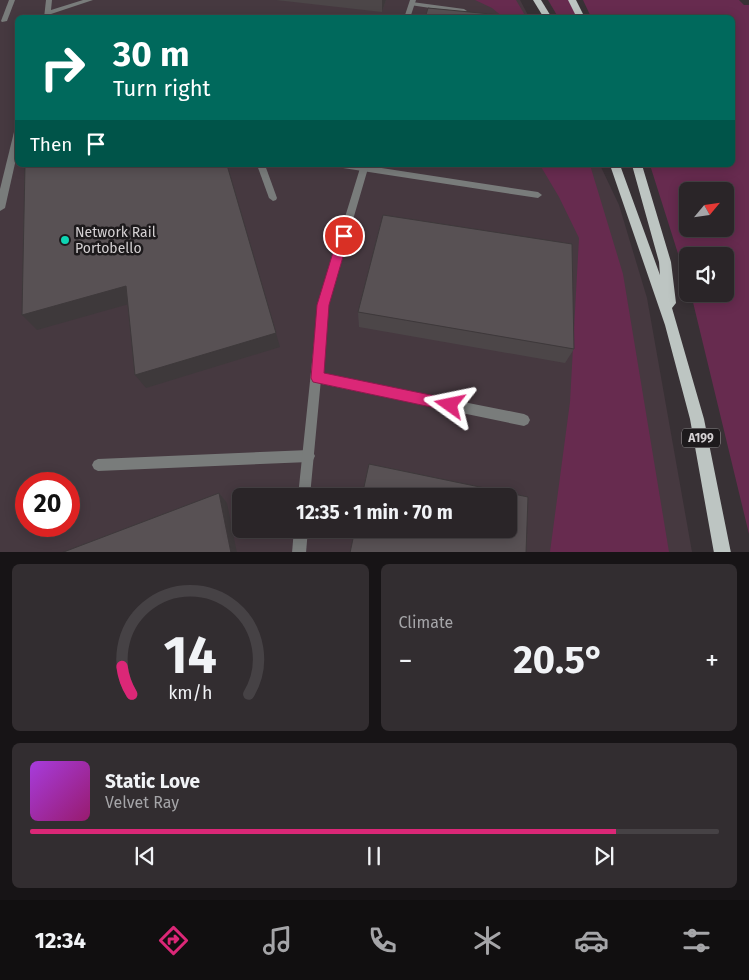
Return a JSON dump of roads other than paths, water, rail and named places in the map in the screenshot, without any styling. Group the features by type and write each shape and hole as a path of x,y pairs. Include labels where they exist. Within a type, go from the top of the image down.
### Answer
{"main road":[{"path":"537,0 546,15"},
{"path":"572,0 580,15"},
{"name":"A199","path":"616,167 672,325 697,419 723,552"},
{"name":"A199","path":"639,167 665,262 672,325"}],"street":[{"path":"4,21 12,0"},
{"path":"49,0 48,15 90,0"},
{"path":"408,15 413,2 464,11"},
{"path":"0,208 15,143"},
{"path":"262,167 273,198"},
{"path":"305,488 318,378 323,305 364,167 538,195"},
{"path":"318,378 524,420"},
{"path":"98,465 309,456"},
{"path":"299,552 300,538"}],"place":[{"name":"Network Rail Portobello","path":"65,240"}]}
